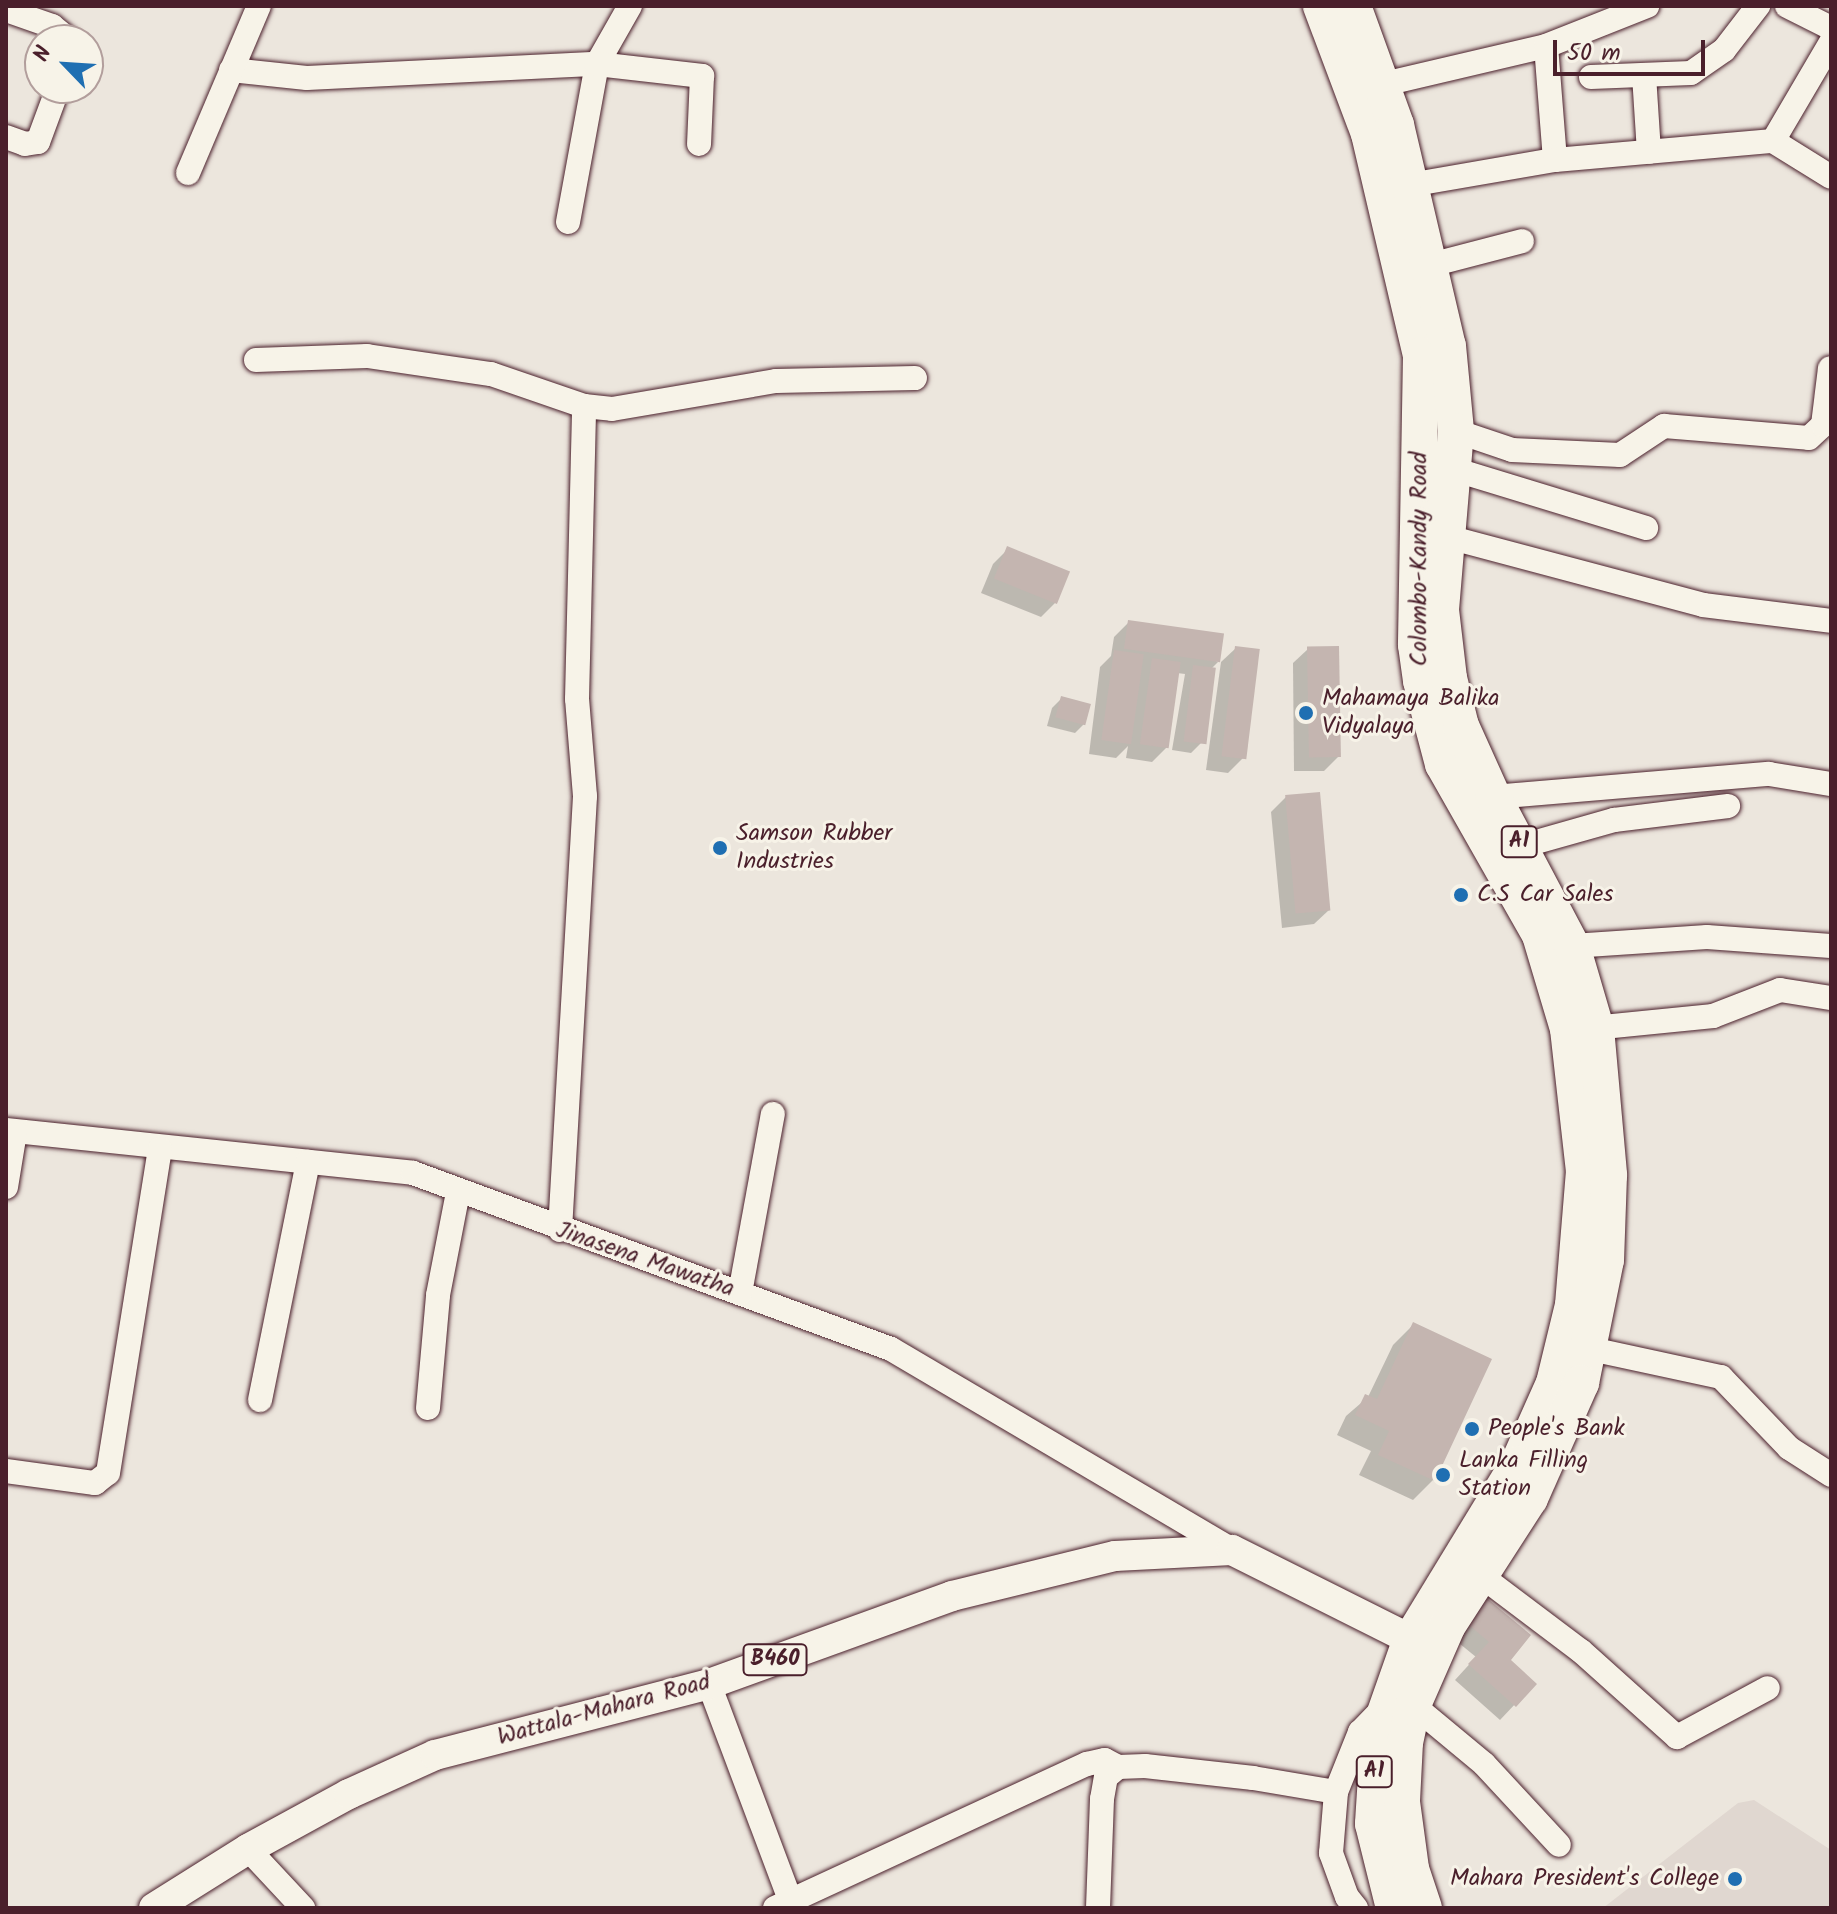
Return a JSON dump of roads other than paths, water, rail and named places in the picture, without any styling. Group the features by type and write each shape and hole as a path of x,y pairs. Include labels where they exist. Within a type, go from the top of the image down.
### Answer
{"highway":[{"name":"Colombo-Kandy Road","path":"1321,6 1369,134 1397,187 1430,265 1448,346 1456,431 1441,610 1449,678 1461,726 1493,797 1522,846 1572,946 1582,1029 1609,1175 1606,1260 1591,1349 1581,1383 1550,1459 1530,1498 1480,1575 1423,1645"},
{"name":"Colombo-Kandy Road","path":"1353,6 1384,84 1421,355 1416,645 1421,681 1443,764 1540,935 1582,1029 1584,1171 1579,1261 1564,1345 1549,1396 1518,1464 1423,1645 1399,1706 1375,1753 1373,1824 1394,1908"},
{"name":"Colombo-Kandy Road","path":"1399,1706 1405,1742 1402,1802 1411,1869 1424,1908"}],"main road":[{"name":"Wattala-Mahara Road","path":"154,1908 248,1849 349,1794 435,1755 709,1684 952,1596 1115,1556 1232,1550 1423,1645"}],"street":[{"path":"188,173 259,6"},
{"path":"568,222 597,64 630,6"},
{"path":"1384,84 1546,46 1647,6"},
{"path":"1591,77 1691,73 1724,50 1758,6"},
{"path":"1787,6 1831,28"},
{"path":"6,10 46,24"},
{"path":"1773,141 1831,42"},
{"path":"1546,46 1555,160"},
{"path":"231,70 307,78 597,64 702,76 699,144"},
{"path":"1644,75 1649,152"},
{"path":"6,137 25,144 38,142 52,104"},
{"path":"1397,187 1555,160 1773,141 1831,177"},
{"path":"1430,265 1522,241"},
{"path":"256,360 367,356 491,374 584,406 612,409 776,381 915,378"},
{"path":"1456,431 1512,450 1620,455 1664,426 1809,438 1823,425 1830,368"},
{"path":"560,1230 585,796 577,699 584,406"},
{"path":"1453,469 1646,528"},
{"path":"1448,537 1703,605 1831,621"},
{"path":"1493,797 1769,774 1831,784"},
{"path":"1522,846 1614,820 1728,806"},
{"path":"1572,946 1707,937 1831,946"},
{"path":"1582,1029 1713,1016 1780,990 1831,998"},
{"path":"740,1293 773,1114"},
{"path":"6,1187 10,1131"},
{"name":"Jinasena Mawatha","path":"10,1131 413,1173 560,1230 891,1349 1232,1550"},
{"path":"6,1471 95,1483 108,1473 160,1149"},
{"path":"260,1400 308,1162"},
{"path":"428,1408 438,1295 458,1192"},
{"path":"1591,1349 1721,1377 1789,1448 1831,1475"},
{"path":"1480,1575 1581,1651 1677,1737 1768,1688"},
{"path":"709,1684 786,1906 1087,1764 1105,1760 1118,1767 1145,1766 1253,1778 1336,1792"},
{"path":"1356,1908 1347,1897 1331,1853 1336,1792 1360,1732 1399,1706 1484,1764 1559,1845"},
{"path":"1098,1908 1102,1799 1106,1777 1118,1767"},
{"path":"248,1849 303,1908"}],"place":[{"name":"Mahamaya Balika Vidyalaya","path":"1306,713"},
{"name":"Samson Rubber Industries","path":"720,848"},
{"name":"C.S Car Sales","path":"1461,895"},
{"name":"People's Bank","path":"1472,1429"},
{"name":"Lanka Filling Station","path":"1443,1475"},
{"name":"Mahara President's College","path":"1735,1879"}]}
